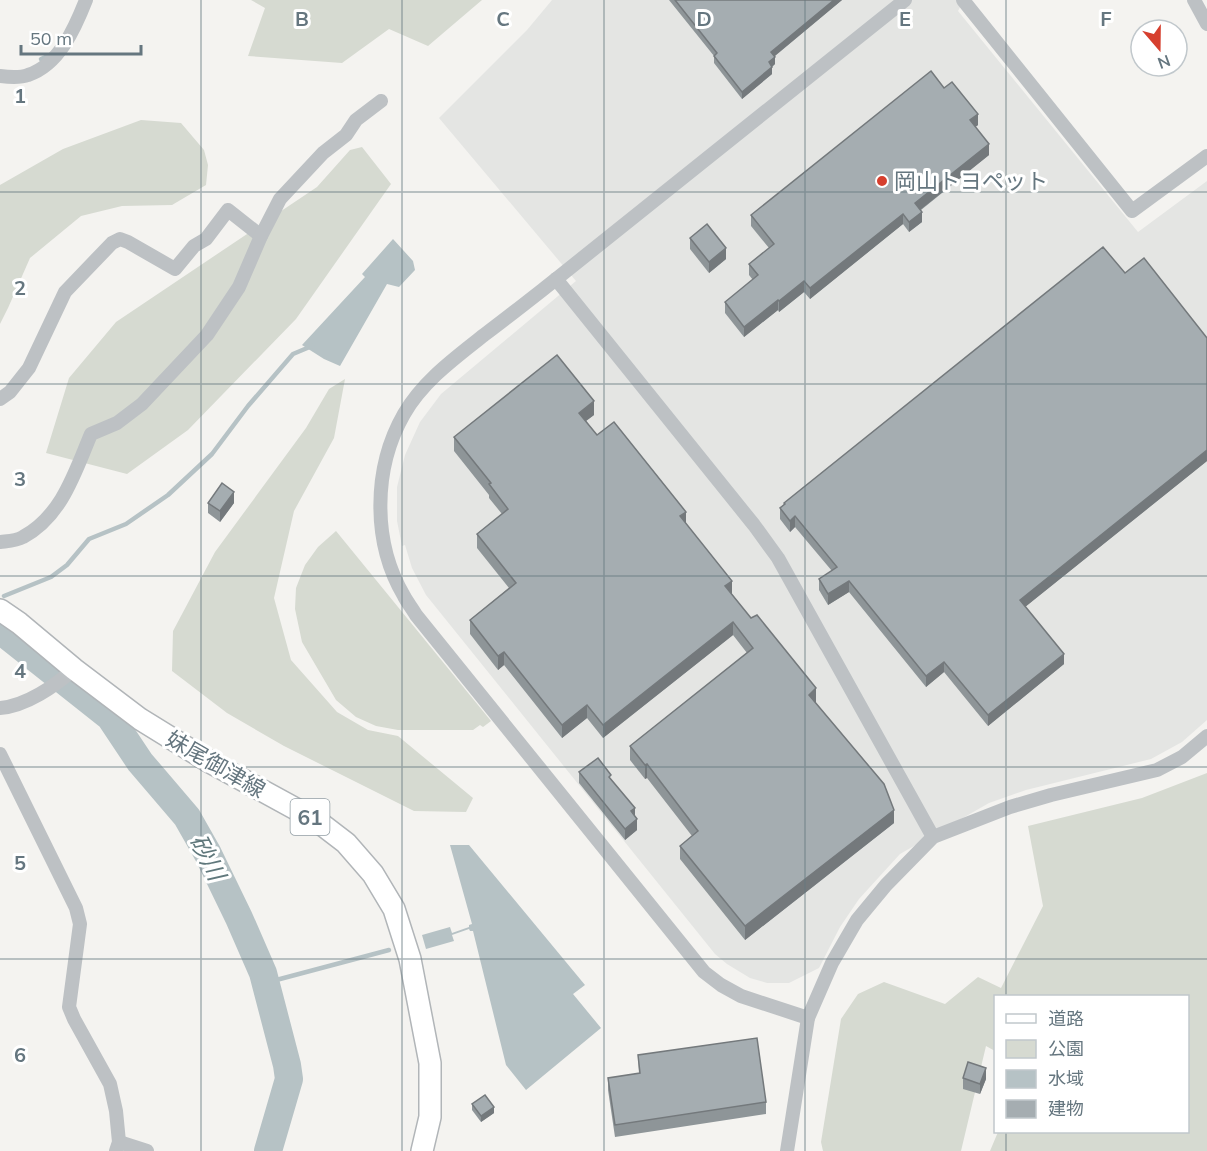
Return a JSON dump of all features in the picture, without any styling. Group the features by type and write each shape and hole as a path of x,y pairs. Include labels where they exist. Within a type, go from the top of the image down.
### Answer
{"main road":[{"name":"妹尾御津線","path":"0,610 19,623 66,676 208,761 316,820 346,843 373,874 394,909 410,960 430,1063 430,1117 422,1151"}],"street":[{"path":"0,76 27,76 46,66 58,53 78,21 86,0"},
{"path":"807,1018 741,996 704,972 416,615 403,595 382,537 380,517 382,481 390,444 404,413 417,395 452,360 905,0"},
{"path":"963,0 1132,211 1207,156"},
{"path":"1194,0 1207,24"},
{"path":"0,542 23,537 45,521 65,494 91,434 117,423 142,404 207,335 238,287 280,199 322,153 346,135 356,120 381,101"},
{"path":"0,399 10,392 29,368 64,292 112,243 120,239 128,242 175,269 194,246 206,239 228,210 261,236"},
{"path":"556,279 778,558 933,837"},
{"path":"0,708 17,705 66,676"},
{"path":"787,1151 807,1018 832,963 857,920 886,885 933,837 1010,807 1156,770 1182,757 1207,736"},
{"path":"0,754 76,908 80,924 69,1007 110,1084 116,1111 117,1146 147,1151"}],"shaded area":[{"path":"552,0 964,0 958,11 1138,232 1207,181 1207,720 1182,742 1151,759 1026,790 989,803 900,854 859,899 840,927 819,968 789,983 767,983 750,978 715,954 426,595 412,568 405,545 402,546 397,521 397,487 405,455 420,422 441,394 576,281 439,118 527,30"}],"green space":[{"path":"251,0 482,0 428,46 389,29 342,63 248,56 265,8"},
{"path":"141,120 181,123 204,150 208,165 206,185 172,205 122,206 81,216 30,258 0,324 0,185 63,149"},
{"path":"362,147 391,184 296,319 188,430 127,474 46,453 69,378 116,322 317,187 350,150"},
{"path":"345,379 334,438 294,511 274,598 291,660 337,712 368,730 398,736 473,798 466,812 414,811 284,746 227,713 172,671 173,631 215,552 306,428 329,389"},
{"path":"336,531 491,721 473,730 398,730 376,726 356,717 336,700 302,642 295,609 296,588 305,565 318,547"},
{"path":"1207,773 1207,1151 990,1151 998,1133 1189,1133 1189,995 994,995 994,1050 986,1046 961,1151 823,1151 821,1142 841,1019 858,994 884,982 945,1004 978,977 1001,988 1043,906 1028,826 1142,798"}],"water":[{"path":"393,239 413,261 415,270 399,287 387,284 340,366 302,345 365,277 362,274"},
{"path":"450,845 469,845 585,985 573,994 601,1028 526,1090 506,1065 473,931 469,929 452,935 454,941 426,949 422,935 450,927 452,933 472,924"}],"building":[{"path":"675,0 834,0 771,52 775,57 769,62 772,67 742,92 714,56 717,53"},
{"path":"931,71 944,88 952,82 978,114 970,120 989,144 915,203 922,212 909,222 903,214 810,288 804,281 744,327 725,302 758,275 749,264 774,244 751,215"},
{"path":"707,224 726,248 709,262 690,238"},
{"path":"1103,247 1125,273 1144,258 1207,338 1207,450 1020,600 1064,654 988,715 944,662 926,676 849,581 828,594 819,579 837,567 795,516 790,521 780,508"},
{"path":"557,355 594,401 579,413 597,435 614,422 686,512 680,516 732,581 725,586 751,618 757,615 816,688 809,695 884,784 894,810 745,926 680,846 698,831 647,764 645,765 630,746 753,648 733,622 603,725 587,705 562,725 504,652 498,656 470,620 516,583 477,534 508,509 489,484 491,483 454,437"},
{"path":"222,483 234,492 220,511 208,503"},
{"path":"598,758 611,775 609,777 635,808 631,811 637,819 625,829 579,772"},
{"path":"757,1038 766,1102 615,1125 608,1078 640,1073 638,1055"},
{"path":"968,1062 986,1068 980,1084 963,1078"},
{"path":"485,1095 494,1107 481,1116 472,1104"}],"waterway":[{"path":"41,59 50,55"},
{"path":"4,596 51,577 67,565 89,539 126,524 168,495 212,454 248,406 293,354 312,346"},
{"name":"砂川","path":"0,630 110,717 140,762 187,817 208,854 263,973 287,1065 289,1079 268,1151"},
{"path":"265,983 389,950"}],"place":[{"name":"岡山トヨペット","path":"882,181"}]}
